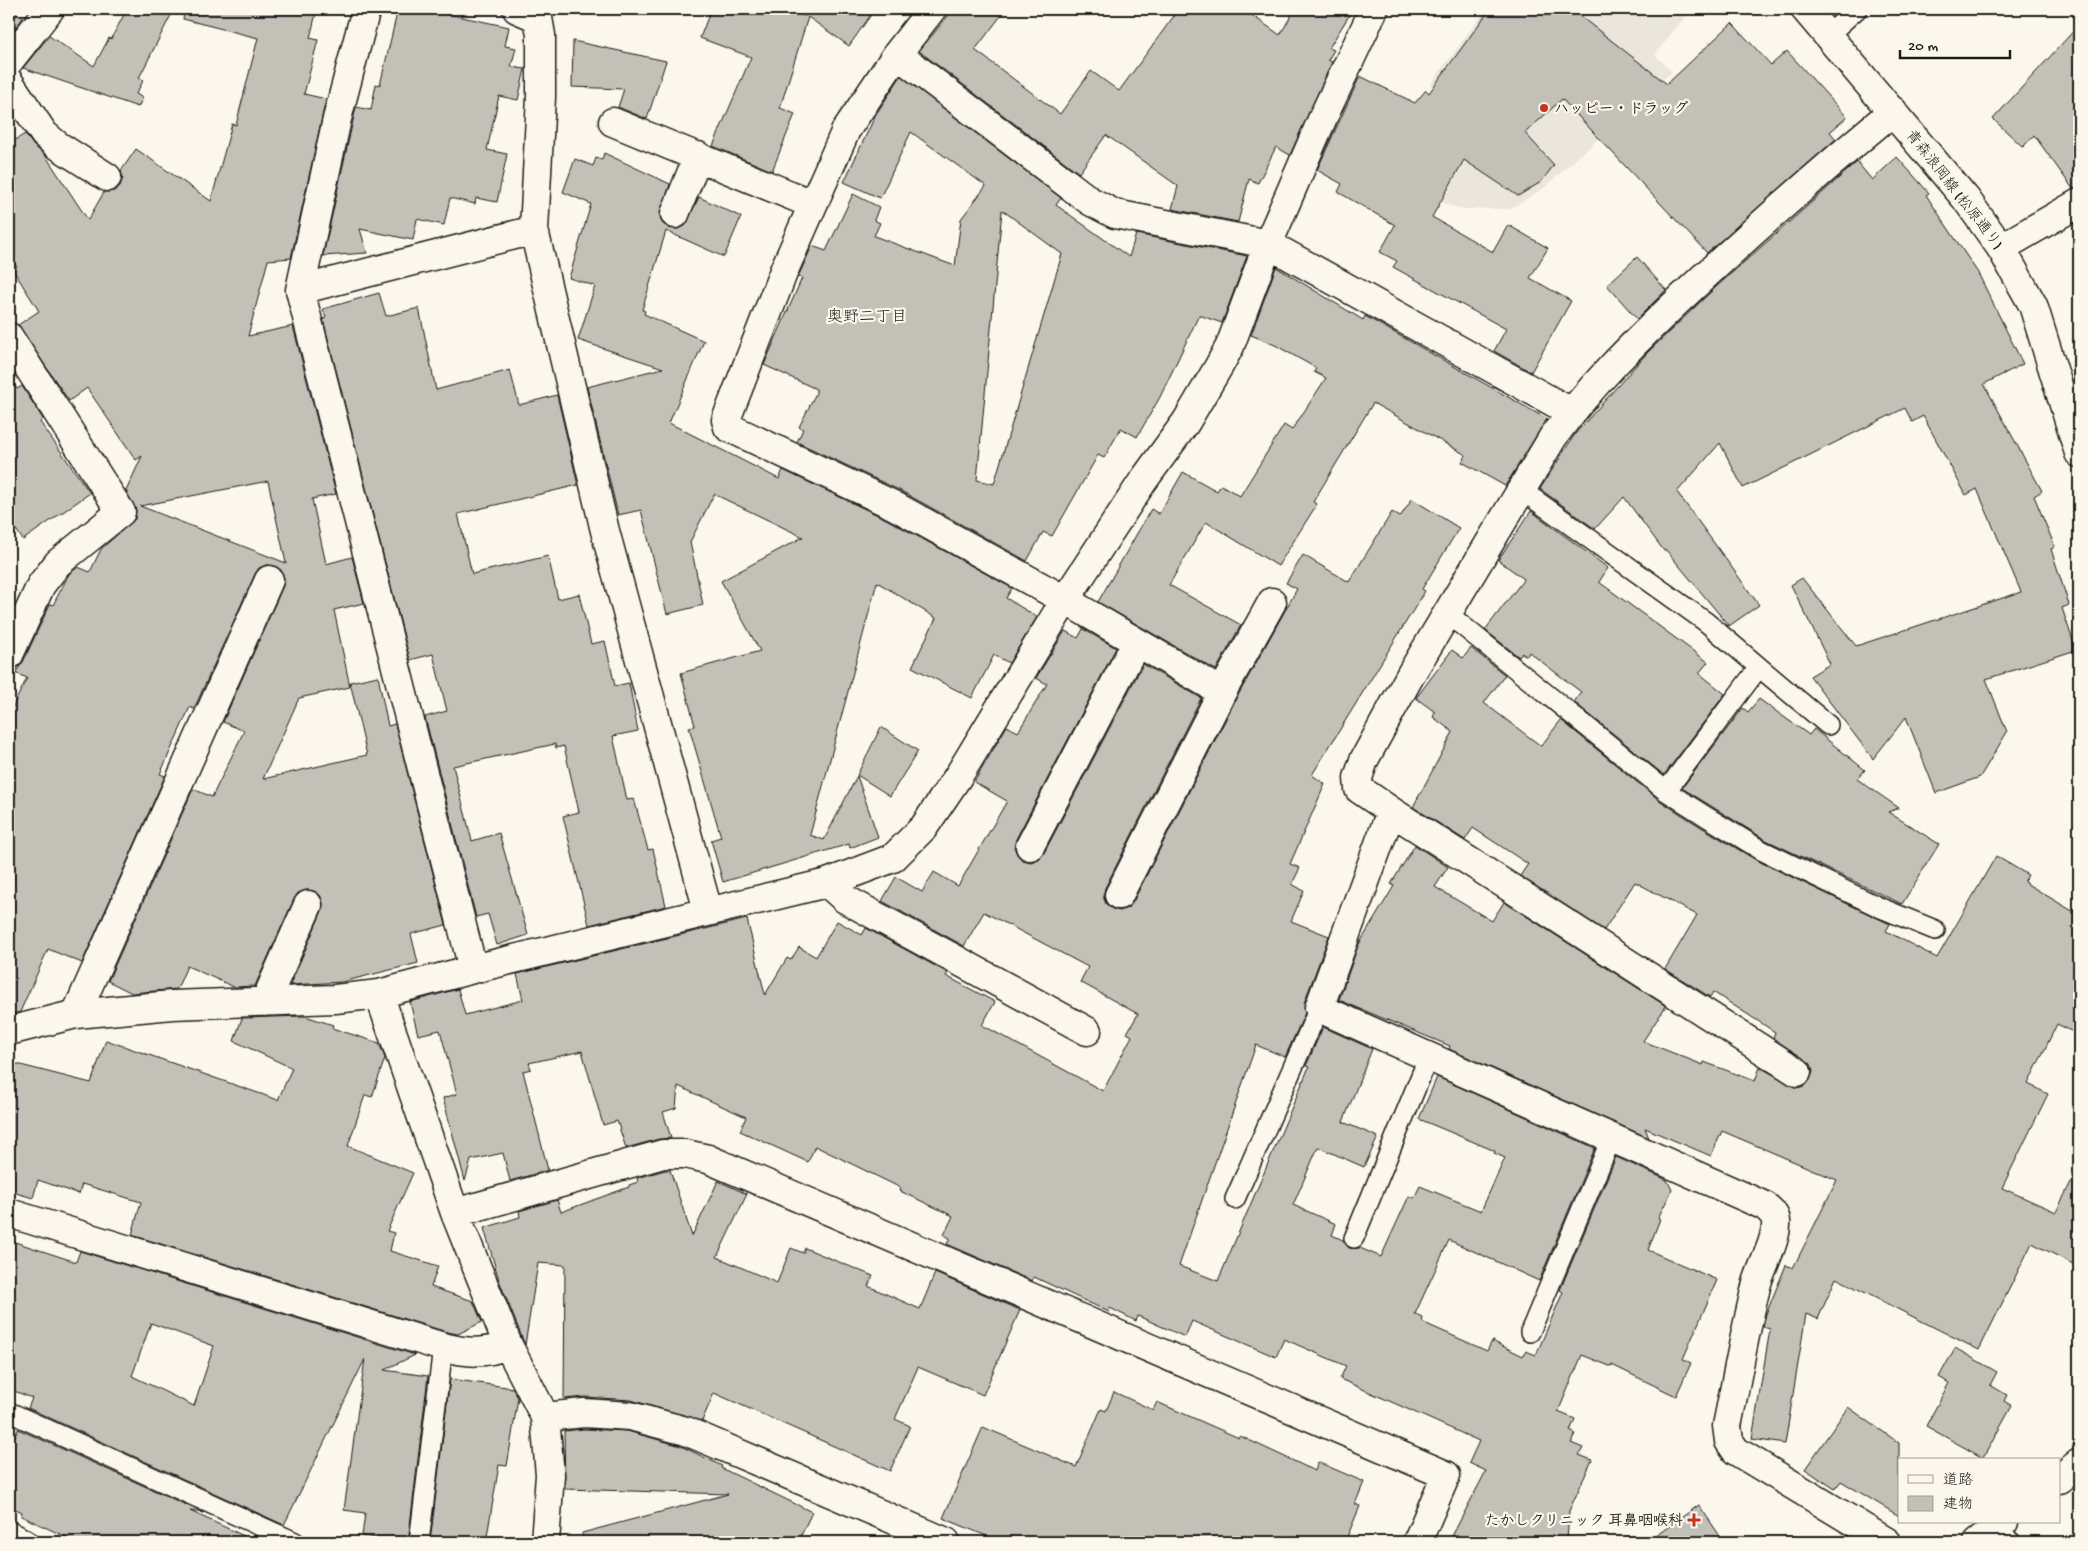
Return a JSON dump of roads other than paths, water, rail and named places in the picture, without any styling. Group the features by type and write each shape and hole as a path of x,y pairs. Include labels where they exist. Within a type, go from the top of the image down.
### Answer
{"street":[{"path":"9,61 50,9"},
{"path":"366,9 337,119 300,290 473,968"},
{"path":"517,9 538,18 541,34 542,97 534,230 605,531 708,911"},
{"path":"932,9 897,54 846,130 812,204 749,357 726,420 728,427 893,505 1065,600 1222,692"},
{"path":"9,1031 76,1014 172,1005 265,1002 379,994 473,968 827,883 893,858 924,827 959,775 1065,600 1142,481 1186,422 1219,366 1230,346 1268,244 1324,115 1374,9"},
{"name":"青森浪岡線 (松原通り)","path":"1805,9 1966,199 2001,248 2033,306 2079,453"},
{"path":"897,54 1090,201 1123,216 1268,244 1571,412"},
{"path":"9,82 44,134 57,145 107,177"},
{"path":"1797,1072 1391,811 1359,789 1358,778 1364,760 1397,700 1520,489 1571,412 1633,345 1700,281 1813,178 1893,111"},
{"path":"613,122 812,204"},
{"path":"675,214 698,156"},
{"path":"2001,248 2079,203"},
{"path":"300,290 534,230"},
{"path":"9,337 121,512 58,563 40,585 9,655"},
{"path":"76,1014 269,580"},
{"path":"1119,895 1222,692 1272,602"},
{"path":"1030,846 1136,643"},
{"path":"1391,811 1319,1008 1612,1137 1765,1206 1772,1211 1776,1220 1776,1227 1762,1265 1749,1316 1727,1426 1729,1441 1736,1451 1887,1542"},
{"path":"827,883 845,899 1087,1030"},
{"path":"265,1002 308,905"},
{"path":"379,994 455,1213 508,1345 545,1417 550,1476 545,1542"},
{"path":"455,1213 662,1154 685,1154 708,1159 1446,1475 1416,1542"},
{"path":"9,1213 443,1347 477,1352 492,1351 508,1345"},
{"path":"545,1417 584,1413 630,1416 686,1431 946,1542"},
{"path":"2060,1478 2079,1463"}],"lane":[{"path":"1828,35 1858,9"},
{"path":"1520,489 1706,622 1828,725"},
{"path":"1448,614 1666,791 1760,850 1881,908 1935,930"},
{"path":"1666,791 1759,667"},
{"path":"1234,1199 1319,1008"},
{"path":"1354,1238 1429,1056"},
{"path":"1530,1332 1612,1137"},
{"path":"420,1542 443,1347"},
{"path":"9,1412 295,1542"},
{"path":"9,1530 30,1542"}],"place":[{"name":"ハッピー・ドラッグ","path":"1544,108"},
{"name":"たかしクリニック 耳鼻咽喉科","path":"1694,1520"}],"district":[{"name":"奥野二丁目","path":"867,315"}]}
